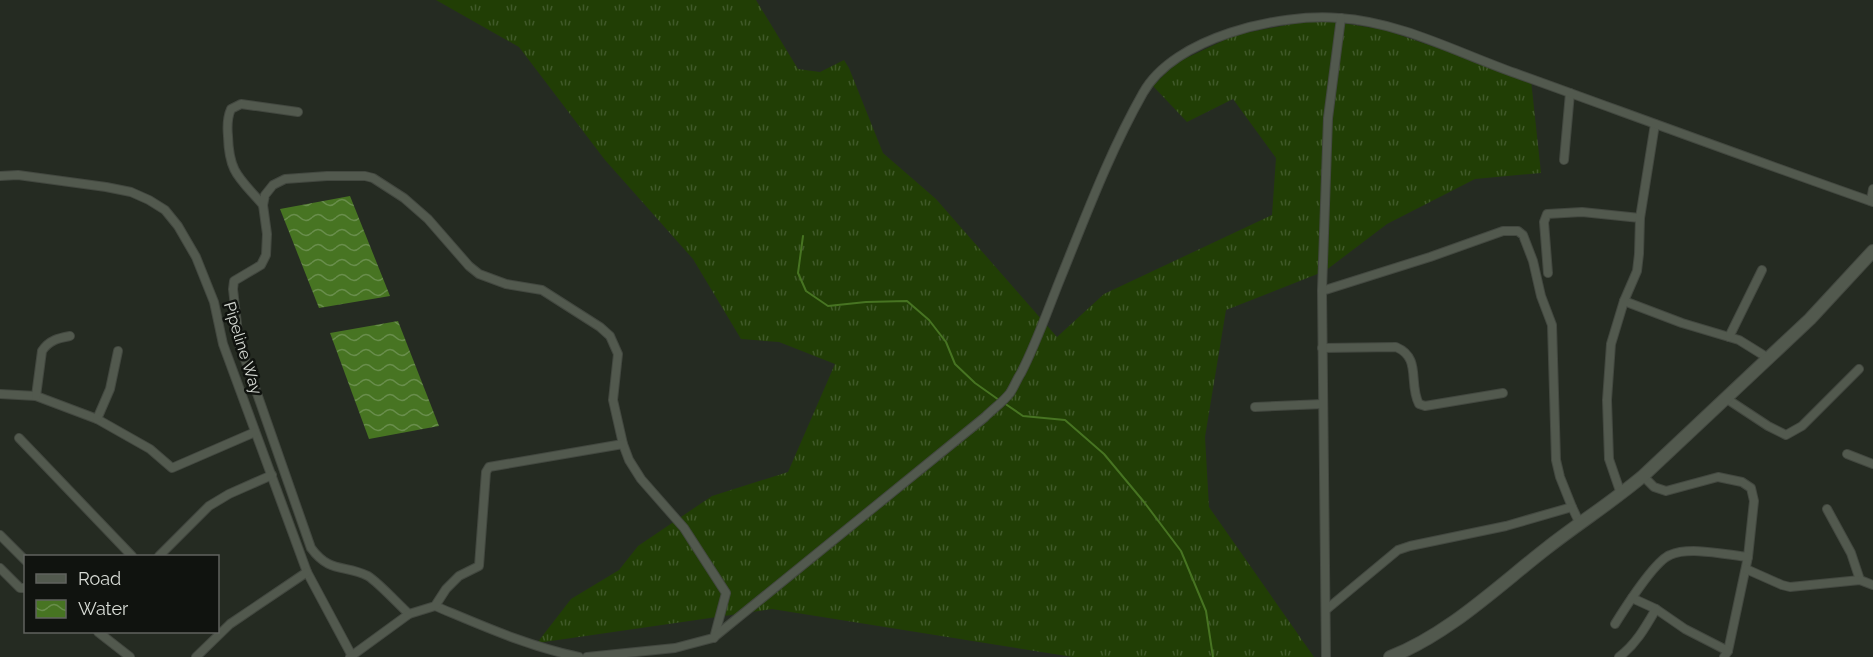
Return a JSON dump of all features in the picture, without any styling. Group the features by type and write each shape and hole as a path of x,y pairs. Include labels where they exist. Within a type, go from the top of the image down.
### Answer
{"main road":[{"path":"1389,657 1443,629 1643,476 1810,319 1873,251"}],"street":[{"path":"587,657 675,648 713,638 985,417 1010,393 1027,360 1101,177 1144,89 1174,58 1212,40 1299,17 1367,21 1399,29 1872,201 1873,189"},
{"path":"1326,657 1322,291 1328,118 1341,18"},
{"path":"1564,160 1570,93"},
{"path":"263,205 238,176 229,160 228,116 231,108 241,104 298,112"},
{"path":"1621,494 1610,459 1607,400 1611,344 1636,271 1640,218 1655,124"},
{"name":"Pipeline Way","path":"0,176 18,175 131,192 165,210 178,226 201,268 214,302 224,344 307,572 351,656"},
{"path":"409,614 368,576 332,566 319,559 311,548 239,342 234,281 261,265 266,255 267,234 263,205 265,195 273,185 285,179 354,175 373,178 404,198 428,219 469,266 479,274 506,284 542,290 600,327 610,336 618,354 613,400 622,444 629,460 641,479 684,528 726,593 713,638"},
{"path":"1548,273 1546,214 1582,212 1640,218"},
{"path":"1322,291 1503,231 1518,231 1523,235 1552,325 1556,460 1560,477 1580,522"},
{"path":"1729,337 1762,270"},
{"path":"1624,301 1682,323 1739,340 1768,358"},
{"path":"36,396 42,351 46,345 58,338 70,336"},
{"path":"1322,348 1396,347 1404,350 1409,355 1412,364 1416,398 1419,404 1425,406 1503,393"},
{"path":"97,419 110,389 118,351"},
{"path":"1727,399 1786,435 1802,426 1859,369"},
{"path":"0,394 36,396 97,419 150,449 172,468 255,432"},
{"path":"1255,407 1323,404"},
{"path":"19,438 131,555"},
{"path":"435,606 446,588 459,576 479,566 486,472 489,467 622,444"},
{"path":"1847,454 1873,464"},
{"path":"160,555 209,506 229,494 272,475"},
{"path":"1632,598 1656,609 1726,654 1746,568 1754,501 1751,488 1742,482 1718,477 1666,491 1654,487 1643,476"},
{"path":"1327,609 1398,550 1506,526 1572,507"},
{"path":"1827,509 1851,553 1860,580"},
{"path":"0,535 24,559"},
{"path":"1615,624 1632,598 1668,555 1678,552 1695,552 1748,557"},
{"path":"0,567 20,588 24,588"},
{"path":"1746,568 1790,587 1860,580 1873,585"},
{"path":"196,657 231,624 307,572"},
{"path":"351,656 409,614 435,606 509,638 579,657"},
{"path":"1618,657 1631,648 1639,638 1656,609"},
{"path":"99,633 130,657"}],"green space":[{"path":"436,0 756,0 798,69 820,72 844,60 883,153 936,199 1057,337 1104,294 1272,215 1276,158 1233,99 1187,122 1153,86 1176,63 1235,35 1318,19 1385,30 1531,80 1541,173 1475,179 1387,224 1325,271 1226,310 1205,437 1209,507 1314,657 1073,657 772,609 537,643 571,599 619,570 638,546 712,496 788,472 835,364 779,342 741,339 693,259 605,160 519,47"}],"water":[{"path":"350,196 390,296 319,308 280,209"},
{"path":"398,321 439,426 369,439 330,333"}],"waterway":[{"path":"803,236 798,273 806,291 828,306 907,301 929,320 946,342 955,364 975,383 999,400"},
{"path":"1004,403 1023,416 1065,420 1104,454 1144,502 1181,551 1206,611 1213,657"}]}
